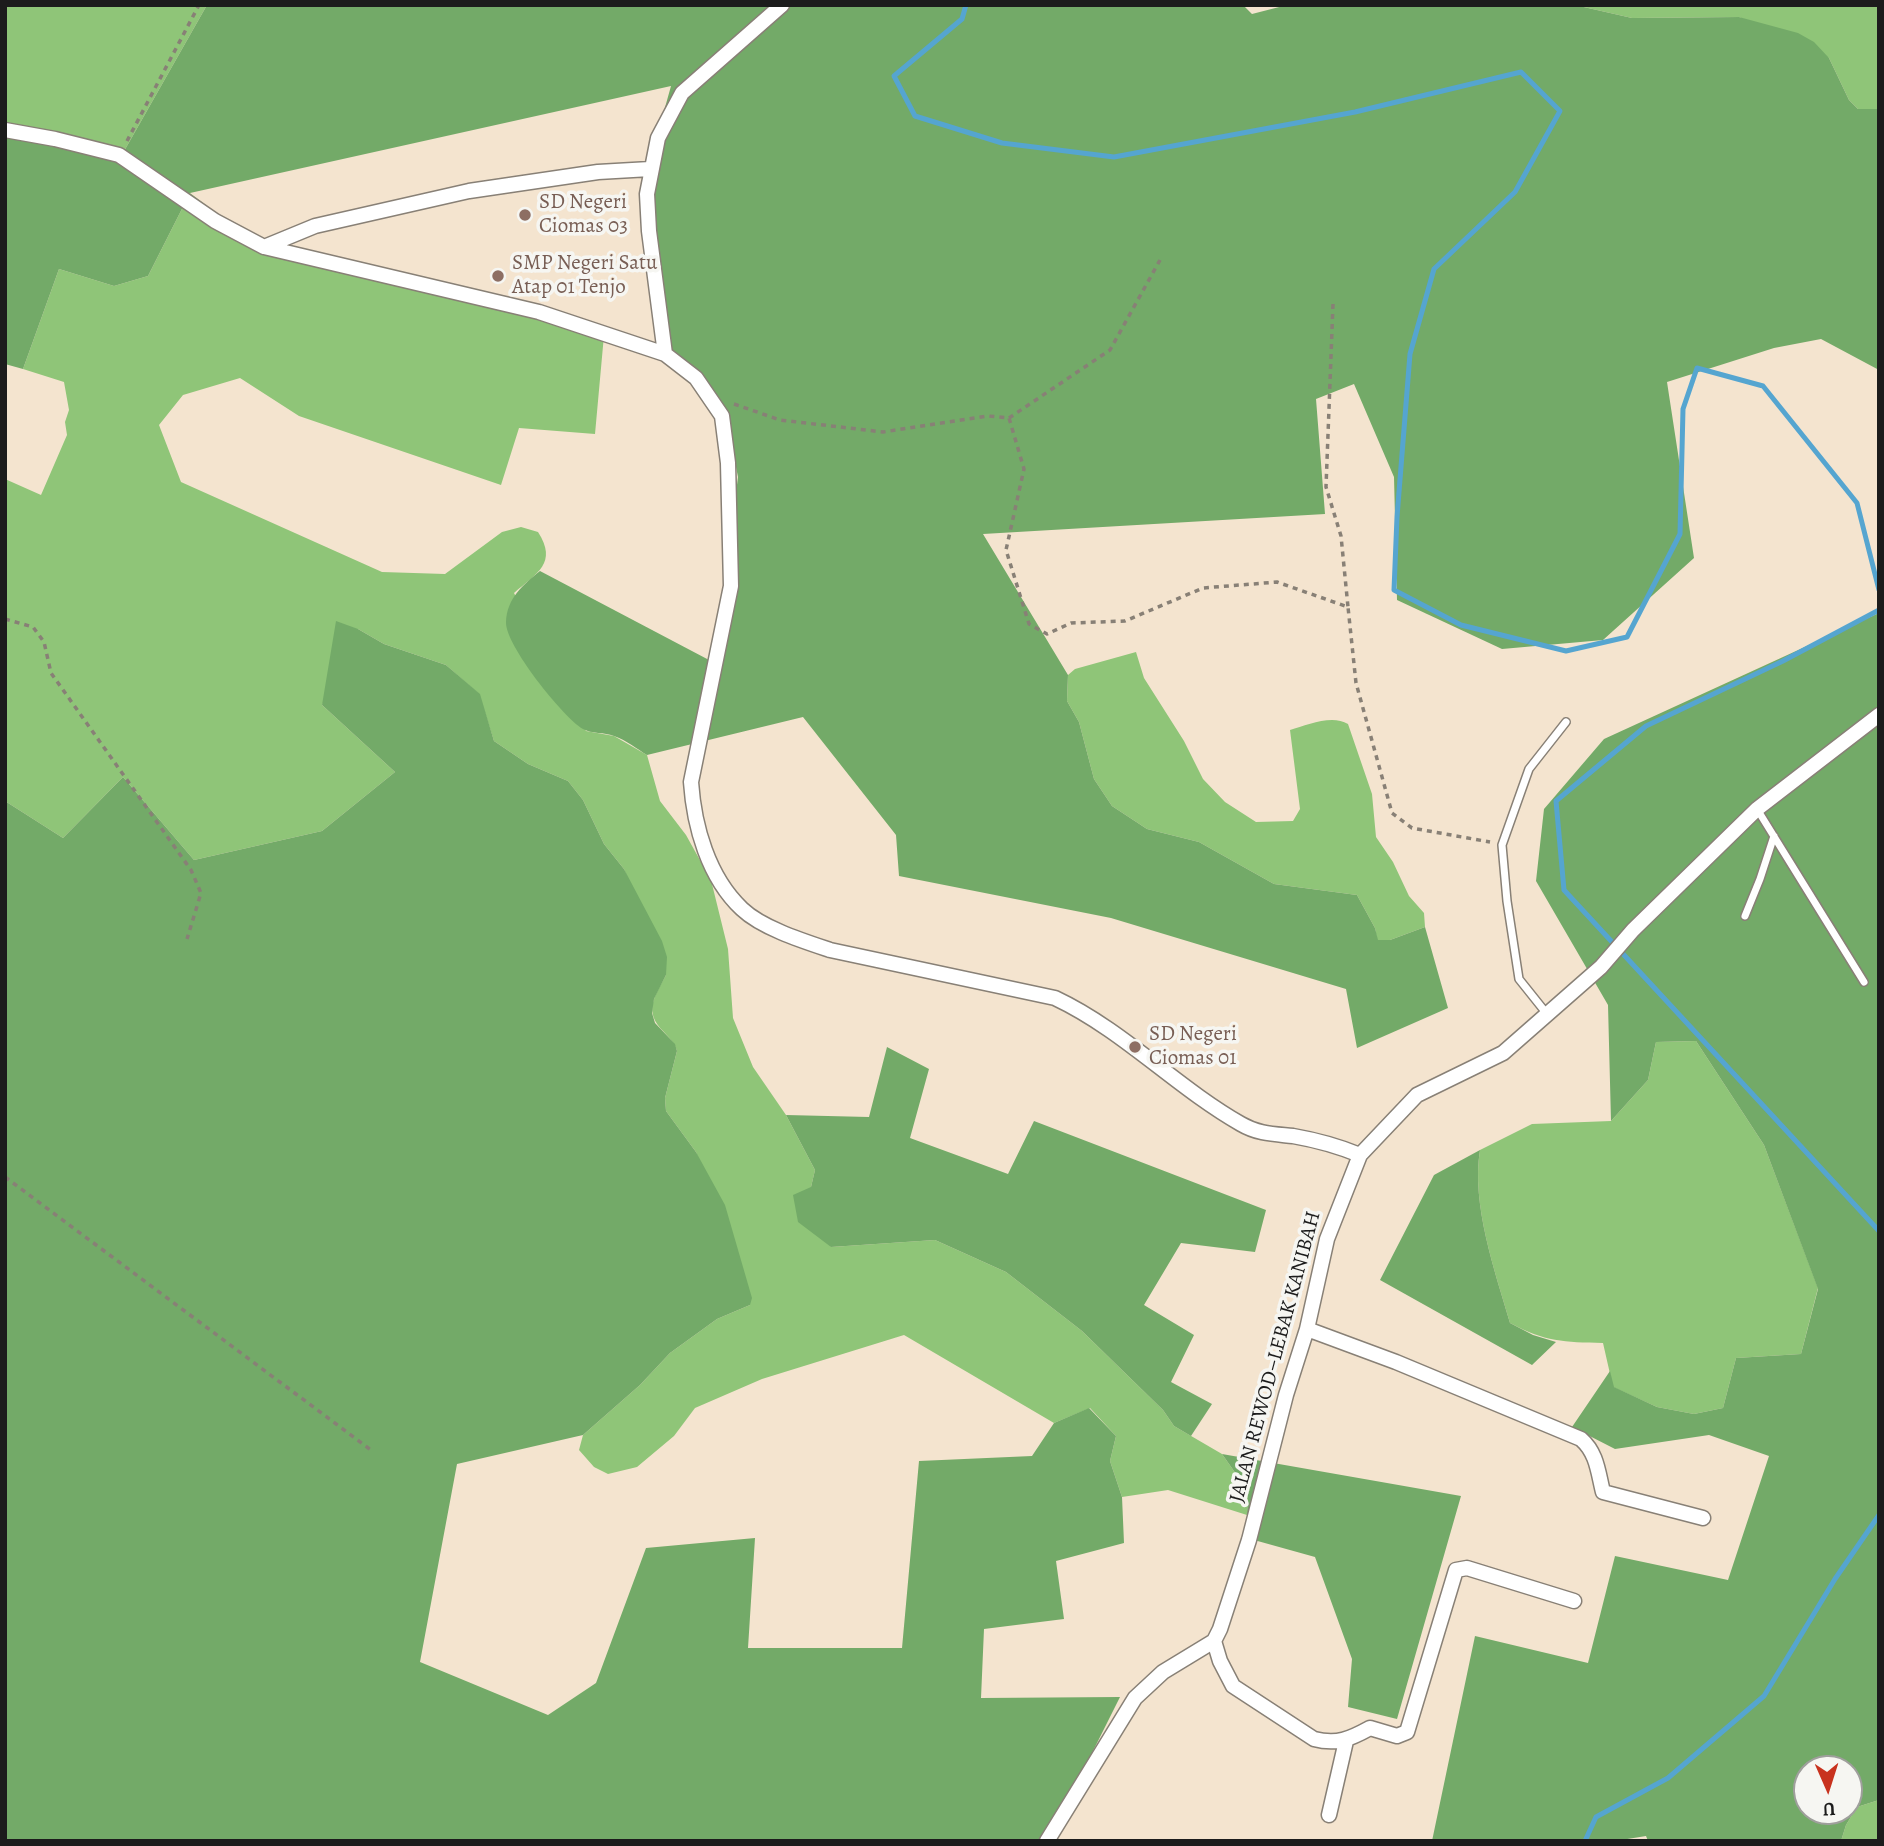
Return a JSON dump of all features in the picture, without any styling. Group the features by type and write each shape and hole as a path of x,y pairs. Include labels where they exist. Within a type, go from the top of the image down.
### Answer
{"street":[{"path":"665,354 647,194 658,138 681,93 782,5"},
{"path":"5,130 119,155 215,220 264,247 538,312 665,354 696,378 722,416 728,463 731,586 691,782 693,813 717,877 743,910 803,941 830,950 1055,998 1076,1007 1158,1064 1198,1096 1258,1132 1295,1136 1360,1155 1417,1095 1503,1054 1601,967 1633,930 1757,808 1879,715"},
{"path":"264,247 315,226 469,191 598,172 650,169"},
{"name":"JALAN REWOD–LEBAK KANIBAH","path":"1214,1640 1249,1540 1286,1395 1307,1329 1327,1238 1360,1155"},
{"path":"1307,1329 1396,1362 1581,1440 1592,1448 1603,1492 1703,1518"},
{"path":"1047,1841 1135,1698 1163,1672 1214,1640 1220,1661 1233,1686 1314,1739 1329,1743 1346,1741 1370,1728 1397,1736 1407,1732 1456,1570 1467,1568 1574,1601"},
{"path":"1329,1815 1346,1741"}],"lane":[{"path":"1547,1014 1519,979 1502,845 1528,769 1566,722"},
{"path":"1757,808 1864,982"},
{"path":"1745,916 1774,836"}],"path":[{"path":"119,155 199,5"},
{"path":"708,396 780,420 883,432 988,416 1009,418 1110,350 1160,260"},
{"path":"1333,304 1326,487 1341,536 1356,683 1392,813 1412,828 1502,845"},
{"path":"1009,418 1024,469 1006,550 1029,624 1047,634 1071,623 1125,621 1203,588 1277,582 1348,607"},
{"path":"5,619 33,627 44,642 51,673 191,870 201,893 187,939"},
{"path":"5,1177 371,1450"}],"green space":[{"path":"5,5 207,5 119,160 5,131"},
{"path":"207,5 1243,5 1252,14 1287,5 1575,5 1632,18 1739,17 1798,33 1814,42 1829,58 1849,100 1858,109 1879,109 1879,370 1821,339 1774,348 1667,382 1694,558 1603,640 1502,649 1397,600 1394,477 1354,384 1316,399 1325,514 983,534 1068,675 1067,701 1079,722 1094,779 1112,806 1147,829 1199,842 1274,884 1357,895 1375,928 1378,940 1390,940 1425,927 1448,1008 1357,1048 1346,989 1111,918 899,876 896,835 803,717 647,755 618,738 583,729 562,710 537,680 515,647 506,622 513,599 540,571 709,660 721,611 738,477 724,407 666,355 647,172 671,86 190,193 148,276 114,286 59,269 23,369 5,364 5,131 119,160"},
{"path":"1575,5 1879,5 1879,109 1858,109 1849,100 1829,58 1739,17 1632,18"},
{"path":"190,193 251,239 604,335 595,434 519,428 501,485 299,416 240,378 183,395 159,425 181,482 382,572 445,574 502,532 521,527 538,532 544,543 545,560 537,573 514,593 586,731 614,736 647,755 660,801 686,835 711,880 728,949 733,1018 753,1067 786,1115 815,1170 811,1187 831,1247 935,1240 1006,1272 1082,1331 1163,1410 1174,1426 1222,1454 1248,1491 1247,1515 1168,1490 1122,1497 1110,1461 1116,1436 1090,1408 1054,1423 904,1335 762,1379 695,1408 674,1436 637,1467 608,1474 594,1467 579,1450 583,1435 640,1385 670,1353 717,1319 750,1305 696,1152 666,1111 665,1098 677,1051 652,1011 666,975 624,869 604,844 583,800 568,781 528,764 494,741 479,694 446,665 384,644 358,629 322,705 395,772 322,831 194,860 123,777 63,838 5,801 5,479 41,495 67,435 65,422 69,410 64,382 23,369 59,269 114,286 148,276"},
{"path":"1879,613 1879,1800 1863,1805 1863,1755 1793,1755 1793,1825 1846,1825 1841,1841 1648,1841 1646,1836 1615,1841 1432,1841 1475,1636 1588,1663 1615,1556 1728,1580 1769,1456 1709,1435 1615,1449 1572,1427 1610,1371 1614,1387 1657,1407 1694,1414 1723,1408 1736,1358 1801,1354 1818,1289 1764,1145 1696,1041 1656,1042 1648,1080 1611,1121 1608,1005 1536,881 1544,809 1604,739"},
{"path":"336,621 358,629 384,644 446,665 480,694 494,741 528,764 568,781 583,800 604,844 624,869 662,941 667,957 666,975 654,999 652,1013 655,1023 675,1044 677,1051 665,1098 666,1111 696,1152 725,1205 752,1298 750,1305 717,1319 670,1353 640,1385 583,1435 457,1464 420,1662 548,1715 596,1683 646,1548 755,1538 748,1648 902,1648 919,1461 1032,1456 1054,1423 1089,1408 1116,1436 1110,1461 1122,1497 1124,1543 1056,1561 1064,1619 984,1629 981,1698 1120,1697 1048,1841 5,1841 5,801 63,838 123,777 194,860 322,831 395,772 322,705"},
{"path":"1136,652 1144,678 1184,741 1203,779 1225,802 1256,822 1293,821 1300,809 1290,730 1327,720 1348,724 1372,794 1376,837 1393,862 1409,896 1424,913 1425,927 1390,940 1377,940 1375,928 1357,895 1274,884 1199,842 1147,829 1112,806 1094,779 1079,722 1067,701 1068,675 1075,669"},
{"path":"1696,1041 1764,1145 1818,1288 1801,1354 1736,1358 1723,1408 1694,1414 1657,1407 1613,1387 1603,1343 1555,1340 1510,1323 1486,1237 1478,1171 1480,1150 1532,1124 1611,1121 1648,1080 1656,1042"},
{"path":"887,1047 929,1069 910,1138 1008,1174 1034,1121 1266,1210 1255,1252 1181,1243 1144,1305 1194,1335 1171,1382 1212,1404 1191,1436 1174,1426 1163,1410 1082,1331 1006,1272 935,1240 831,1247 798,1222 793,1195 811,1187 815,1170 786,1115 869,1117"},
{"path":"1480,1150 1478,1171 1482,1215 1510,1323 1533,1335 1556,1342 1532,1365 1380,1280 1434,1175"},
{"path":"1222,1454 1461,1496 1397,1719 1348,1707 1352,1659 1315,1557 1254,1540 1247,1515 1248,1491"},
{"path":"1879,1800 1879,1841 1841,1841 1846,1825 1863,1825 1863,1805"}],"waterway":[{"path":"966,5 962,19 894,76 915,116 1002,143 1114,157 1355,112 1521,72 1560,111 1515,192 1434,269 1410,354 1394,590 1461,625 1566,651 1627,637 1680,534 1683,409 1697,368 1763,386 1857,503 1879,590"},
{"path":"1879,610 1783,661 1646,726 1556,801 1564,890 1879,1231"},
{"path":"1585,1841 1596,1817 1668,1778 1764,1696 1835,1579 1879,1515"}],"place":[{"name":"SD Negeri Ciomas 03","path":"525,215"},
{"name":"SMP Negeri Satu Atap 01 Tenjo","path":"498,276"},
{"name":"SD Negeri Ciomas 01","path":"1135,1047"}]}
